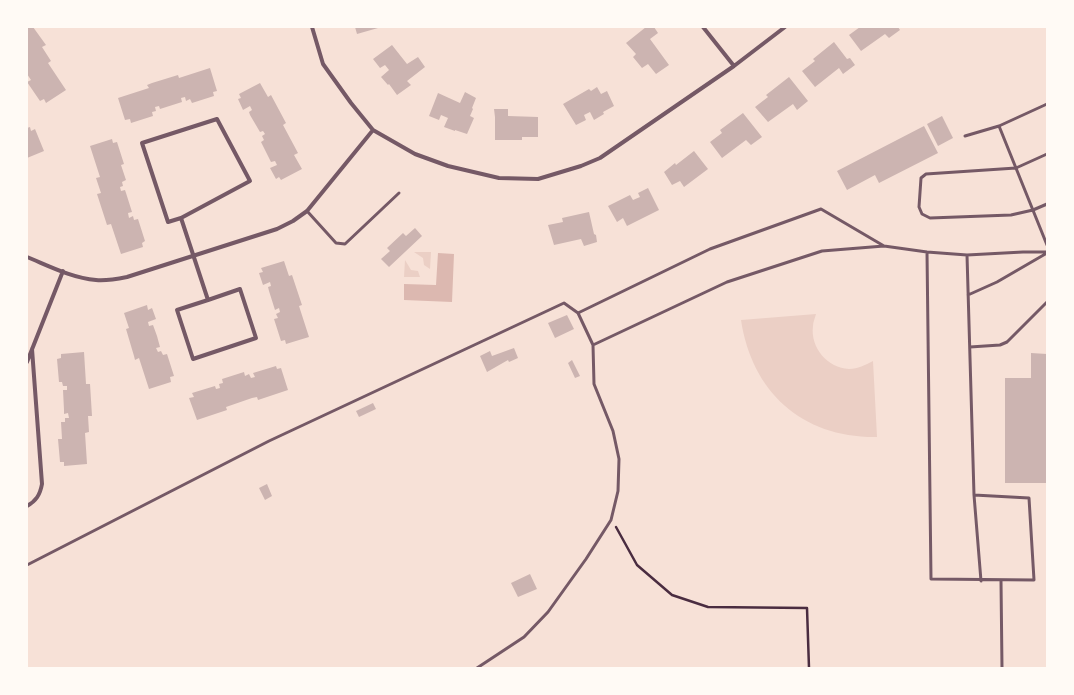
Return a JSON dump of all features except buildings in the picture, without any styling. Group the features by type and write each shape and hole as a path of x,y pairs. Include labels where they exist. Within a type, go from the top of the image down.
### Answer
{"street":[{"path":"312,27 323,64 350,104 373,130 415,154 448,166 500,178 538,178 581,166 600,158 734,66 785,27"},
{"path":"703,27 734,66"},
{"path":"217,119 250,181 181,218 168,222 142,143 217,119"},
{"path":"27,257 79,277 96,281 114,280 127,278 277,229 307,211 373,130"},
{"path":"181,218 208,300"},
{"path":"27,362 63,271"},
{"path":"240,289 256,338 193,359 177,310 208,300 240,289"},
{"path":"27,506 38,497 42,484 32,349"}],"lane":[{"path":"965,136 999,126 1047,104"},
{"path":"999,126 1047,246"},
{"path":"1047,154 1016,168 926,174 921,178 919,207 922,214 930,218 1011,215 1033,210 1047,204"},
{"path":"307,211 336,243 344,244 399,193"},
{"path":"578,313 710,249 821,210 884,246"},
{"path":"593,345 726,282 822,251 884,246 927,252 967,255 1047,252"},
{"path":"927,252 932,579 1001,581 1034,580 1029,498 974,495"},
{"path":"968,295 997,282 1047,252"},
{"path":"967,255 974,495 981,580"},
{"path":"970,347 1000,345 1007,342 1047,302"},
{"path":"27,565 269,441 564,303 578,313 593,345 594,384 613,432 619,459 618,491 611,520 586,559 548,612 524,637 477,668"},
{"path":"1001,581 1002,668"}],"path":[{"path":"611,520 637,565 672,595 708,607 807,608 809,668"}],"shaded area":[{"path":"414,252 431,252 430,269 424,265 423,258"},
{"path":"438,253 454,254 452,302 404,300 404,284 436,285"},
{"path":"405,260 411,270 418,271 420,277 404,277"},
{"path":"816,314 813,326 814,342 822,355 828,361 841,368 852,369 858,368 873,361 877,437 850,435 826,429 804,420 785,406 769,389 756,369 747,346 741,320"}]}
